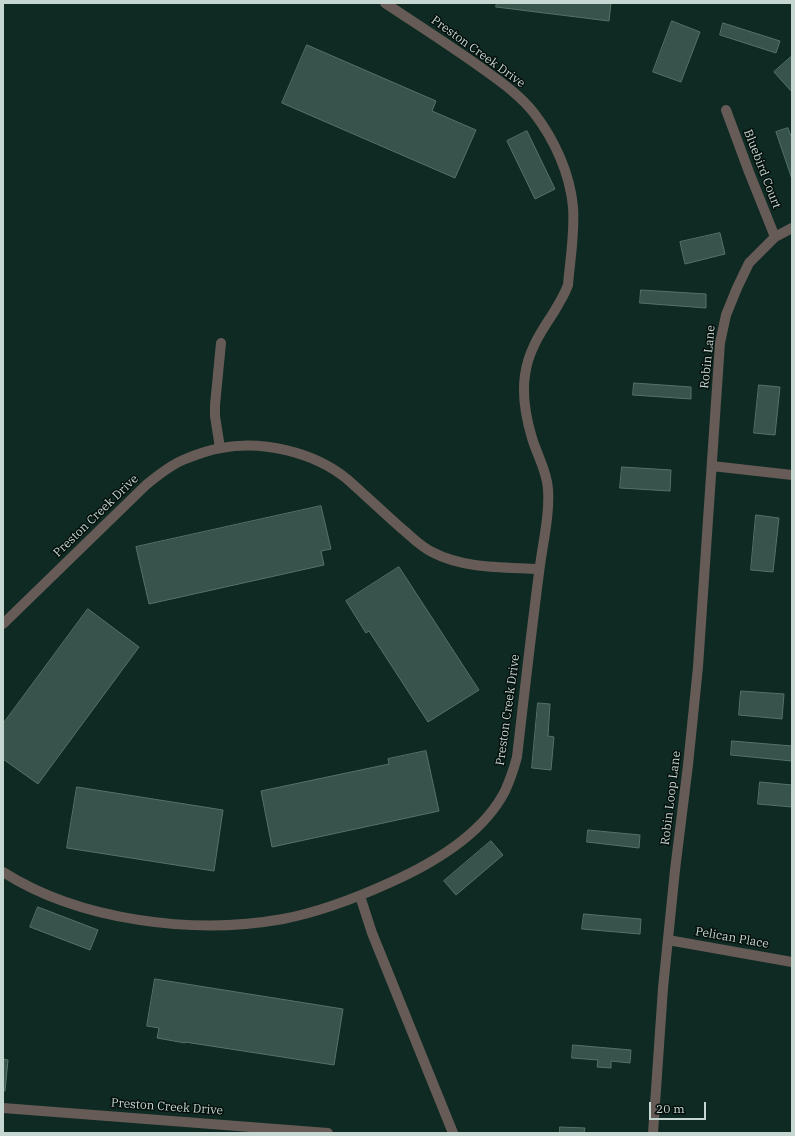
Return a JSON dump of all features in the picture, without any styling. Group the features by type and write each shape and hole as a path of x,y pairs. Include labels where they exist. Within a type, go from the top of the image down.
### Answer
{"street":[{"name":"Preston Creek Drive","path":"3,872 18,881 63,900 101,913 125,918 188,925 240,925 285,919 360,896 410,874 440,856 482,822 495,807 505,791 517,757 548,504 548,488 545,474 528,422 525,402 525,376 528,359 534,346 565,294 568,285 573,230 573,207 570,188 554,146 533,112 522,100 468,58 385,3"},
{"name":"Bluebird Court","path":"726,110 748,172 775,237"},
{"name":"Robin Lane","path":"712,466 720,343 726,315 749,263 775,237 792,228"},
{"path":"220,448 215,416 215,405 221,343"},
{"name":"Preston Creek Drive","path":"3,624 159,475 183,460 220,448 245,446 275,448 289,451 320,463 346,478 416,541 431,552 444,558 478,565 539,569"},
{"path":"712,466 792,475"},
{"name":"Robin Loop Lane","path":"653,1133 663,988 698,667 712,466"},
{"path":"360,896 372,933 453,1133"},
{"name":"Pelican Place","path":"668,940 792,962"},
{"name":"Preston Creek Drive","path":"3,1108 328,1133"}],"building":[{"path":"497,3 611,3 609,21 496,7"},
{"path":"672,21 700,32 681,82 653,72"},
{"path":"723,23 780,41 776,53 720,35"},
{"path":"307,45 436,101 432,111 476,130 455,178 282,103"},
{"path":"792,56 792,92 774,72"},
{"path":"788,128 792,139 792,179 776,132"},
{"path":"527,131 555,189 535,199 507,141"},
{"path":"720,233 725,254 685,264 680,242"},
{"path":"641,290 706,294 706,308 640,303"},
{"path":"634,383 691,387 691,399 633,395"},
{"path":"759,385 780,387 775,435 754,433"},
{"path":"622,467 671,470 670,491 620,488"},
{"path":"321,506 331,549 321,551 324,565 149,604 136,547"},
{"path":"756,515 779,518 773,572 751,570"},
{"path":"399,567 479,690 428,722 369,631 366,633 346,601"},
{"path":"88,609 139,647 38,784 3,759 3,724"},
{"path":"741,691 784,694 782,719 739,715"},
{"path":"538,703 550,704 548,736 554,737 551,770 532,768"},
{"path":"732,741 792,746 792,761 731,755"},
{"path":"426,751 439,811 272,847 261,791 389,764 388,759"},
{"path":"760,782 792,785 792,807 758,804"},
{"path":"77,787 223,810 214,871 67,848"},
{"path":"588,830 640,835 639,848 587,842"},
{"path":"491,841 503,855 456,895 444,881"},
{"path":"38,907 98,930 90,950 30,927"},
{"path":"584,914 641,919 640,934 582,929"},
{"path":"155,979 343,1009 334,1065 157,1038 159,1028 147,1026"},
{"path":"573,1045 631,1050 630,1063 611,1061 611,1068 597,1067 598,1060 572,1058"},
{"path":"3,1059 8,1060 5,1091 3,1091"},
{"path":"560,1127 585,1128 584,1133 560,1133"}]}
